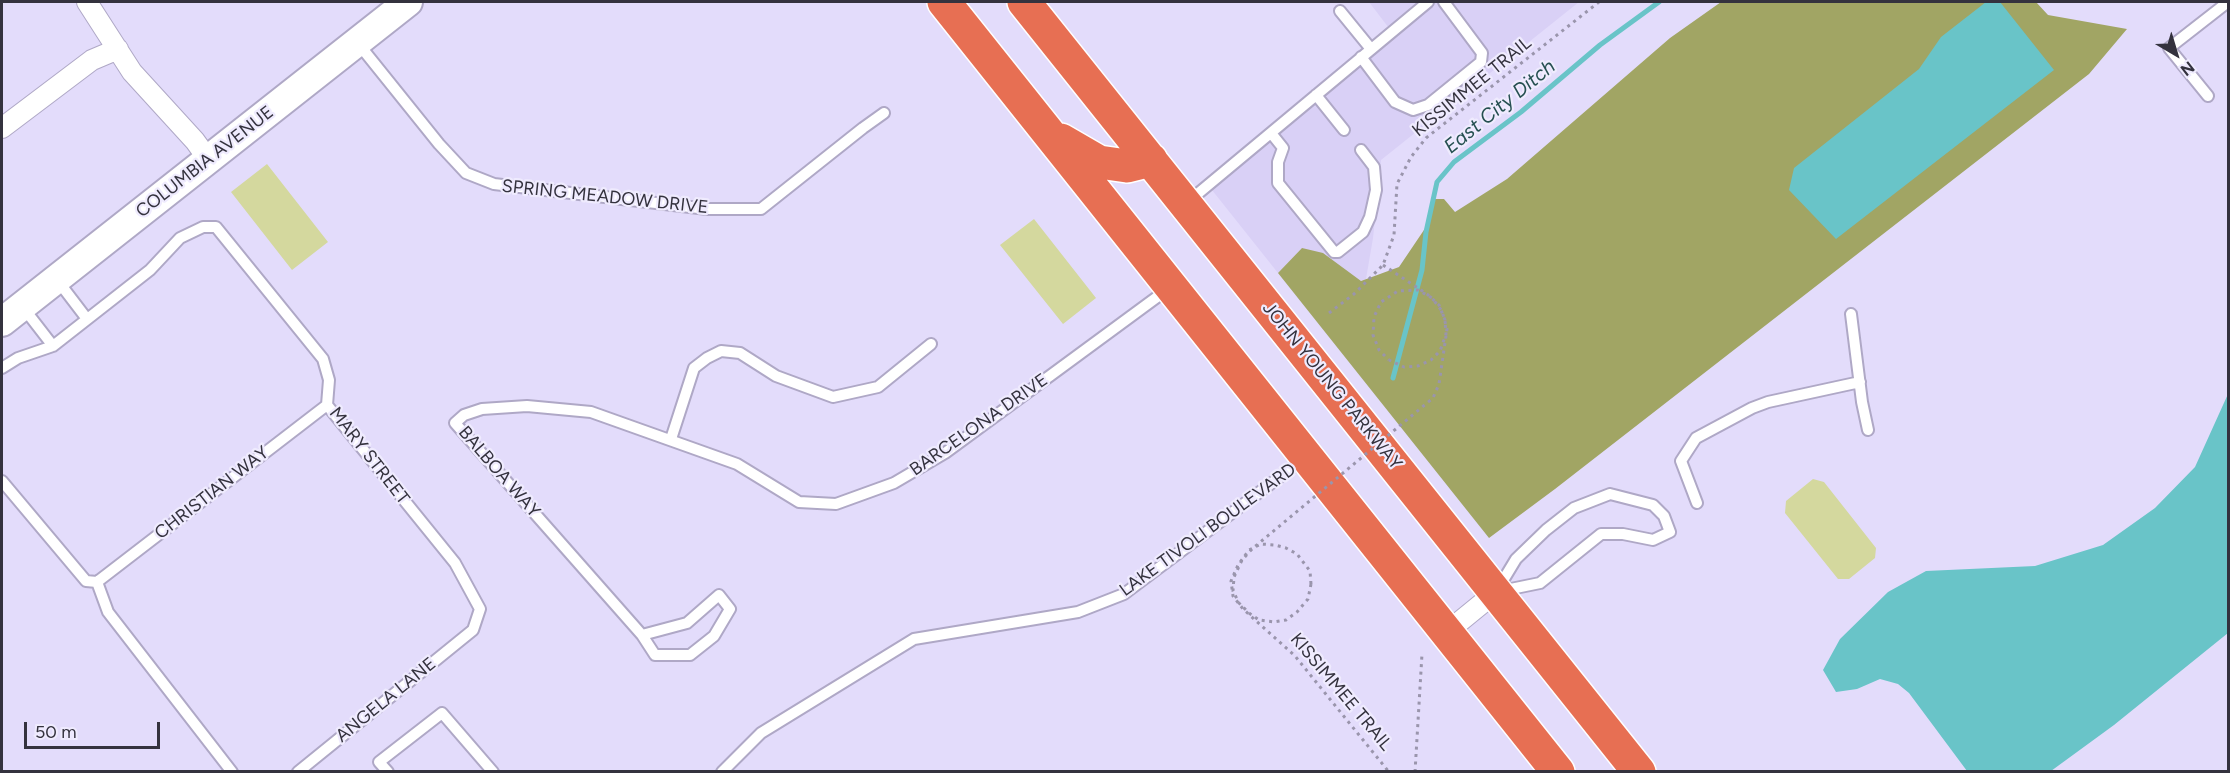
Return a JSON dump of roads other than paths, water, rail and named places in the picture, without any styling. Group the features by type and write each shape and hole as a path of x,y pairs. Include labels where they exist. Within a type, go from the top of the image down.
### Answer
{"highway":[{"path":"944,2 1558,771"},
{"name":"JOHN YOUNG PARKWAY","path":"1024,2 1639,771"},
{"path":"1046,131 1099,162 1127,166 1151,160"}],"street":[{"path":"87,2 132,72 195,141 208,159"},
{"name":"COLUMBIA AVENUE","path":"12,314 408,2"},
{"path":"2,128 92,60 118,49"},
{"path":"1447,632 1496,592"}],"lane":[{"path":"1186,203 1428,2"},
{"path":"1361,57 1395,102 1413,110 1428,105 1481,62 1482,53 1444,2"},
{"path":"2208,96 2169,48 2228,2"},
{"path":"1340,11 1371,49"},
{"name":"SPRING MEADOW DRIVE","path":"357,42 439,144 466,172 494,184 707,209 761,210 884,113"},
{"path":"1316,95 1344,130"},
{"path":"1271,133 1282,148 1278,162 1278,183 1334,252 1338,252 1363,232 1371,217 1376,190 1374,167 1361,150"},
{"name":"MARY STREET","path":"87,319 150,270 180,238 203,227 215,227 323,359 329,380 327,405 455,563 480,609 473,630"},
{"path":"2,368 18,358 53,346 87,319 56,279"},
{"name":"BARCELONA DRIVE","path":"671,439 737,464 799,502 836,504 894,483 945,453 1171,287"},
{"path":"12,314 53,346"},
{"path":"1851,314 1868,430"},
{"path":"671,439 694,368 721,351 740,353 776,376 833,397 878,387 931,344"},
{"path":"1697,503 1681,461 1696,438 1767,402 1860,382"},
{"name":"CHRISTIAN WAY","path":"97,582 327,405"},
{"name":"BALBOA WAY","path":"642,635 455,423 464,415 482,409 526,406 591,412 671,439"},
{"name":"LAKE TIVOLI BOULEVARD","path":"722,771 761,733 914,639 1078,612 1124,594 1308,456"},
{"path":"2,481 86,581 97,582 108,612 232,771"},
{"path":"1610,494 1653,505 1664,516 1670,532 1653,540 1623,534 1601,534 1540,584 1496,592 1516,559 1546,530 1574,508 1610,494"},
{"path":"719,595 730,609 714,636 690,655 655,655 642,635 687,623 719,595"},
{"name":"ANGELA LANE","path":"298,771 473,630"},
{"path":"388,771 379,762 442,713 493,771"}],"waterway":[{"name":"East City Ditch","path":"1393,378 1422,270 1426,232 1437,182 1454,162 1521,112 1600,45 1659,2"}]}
